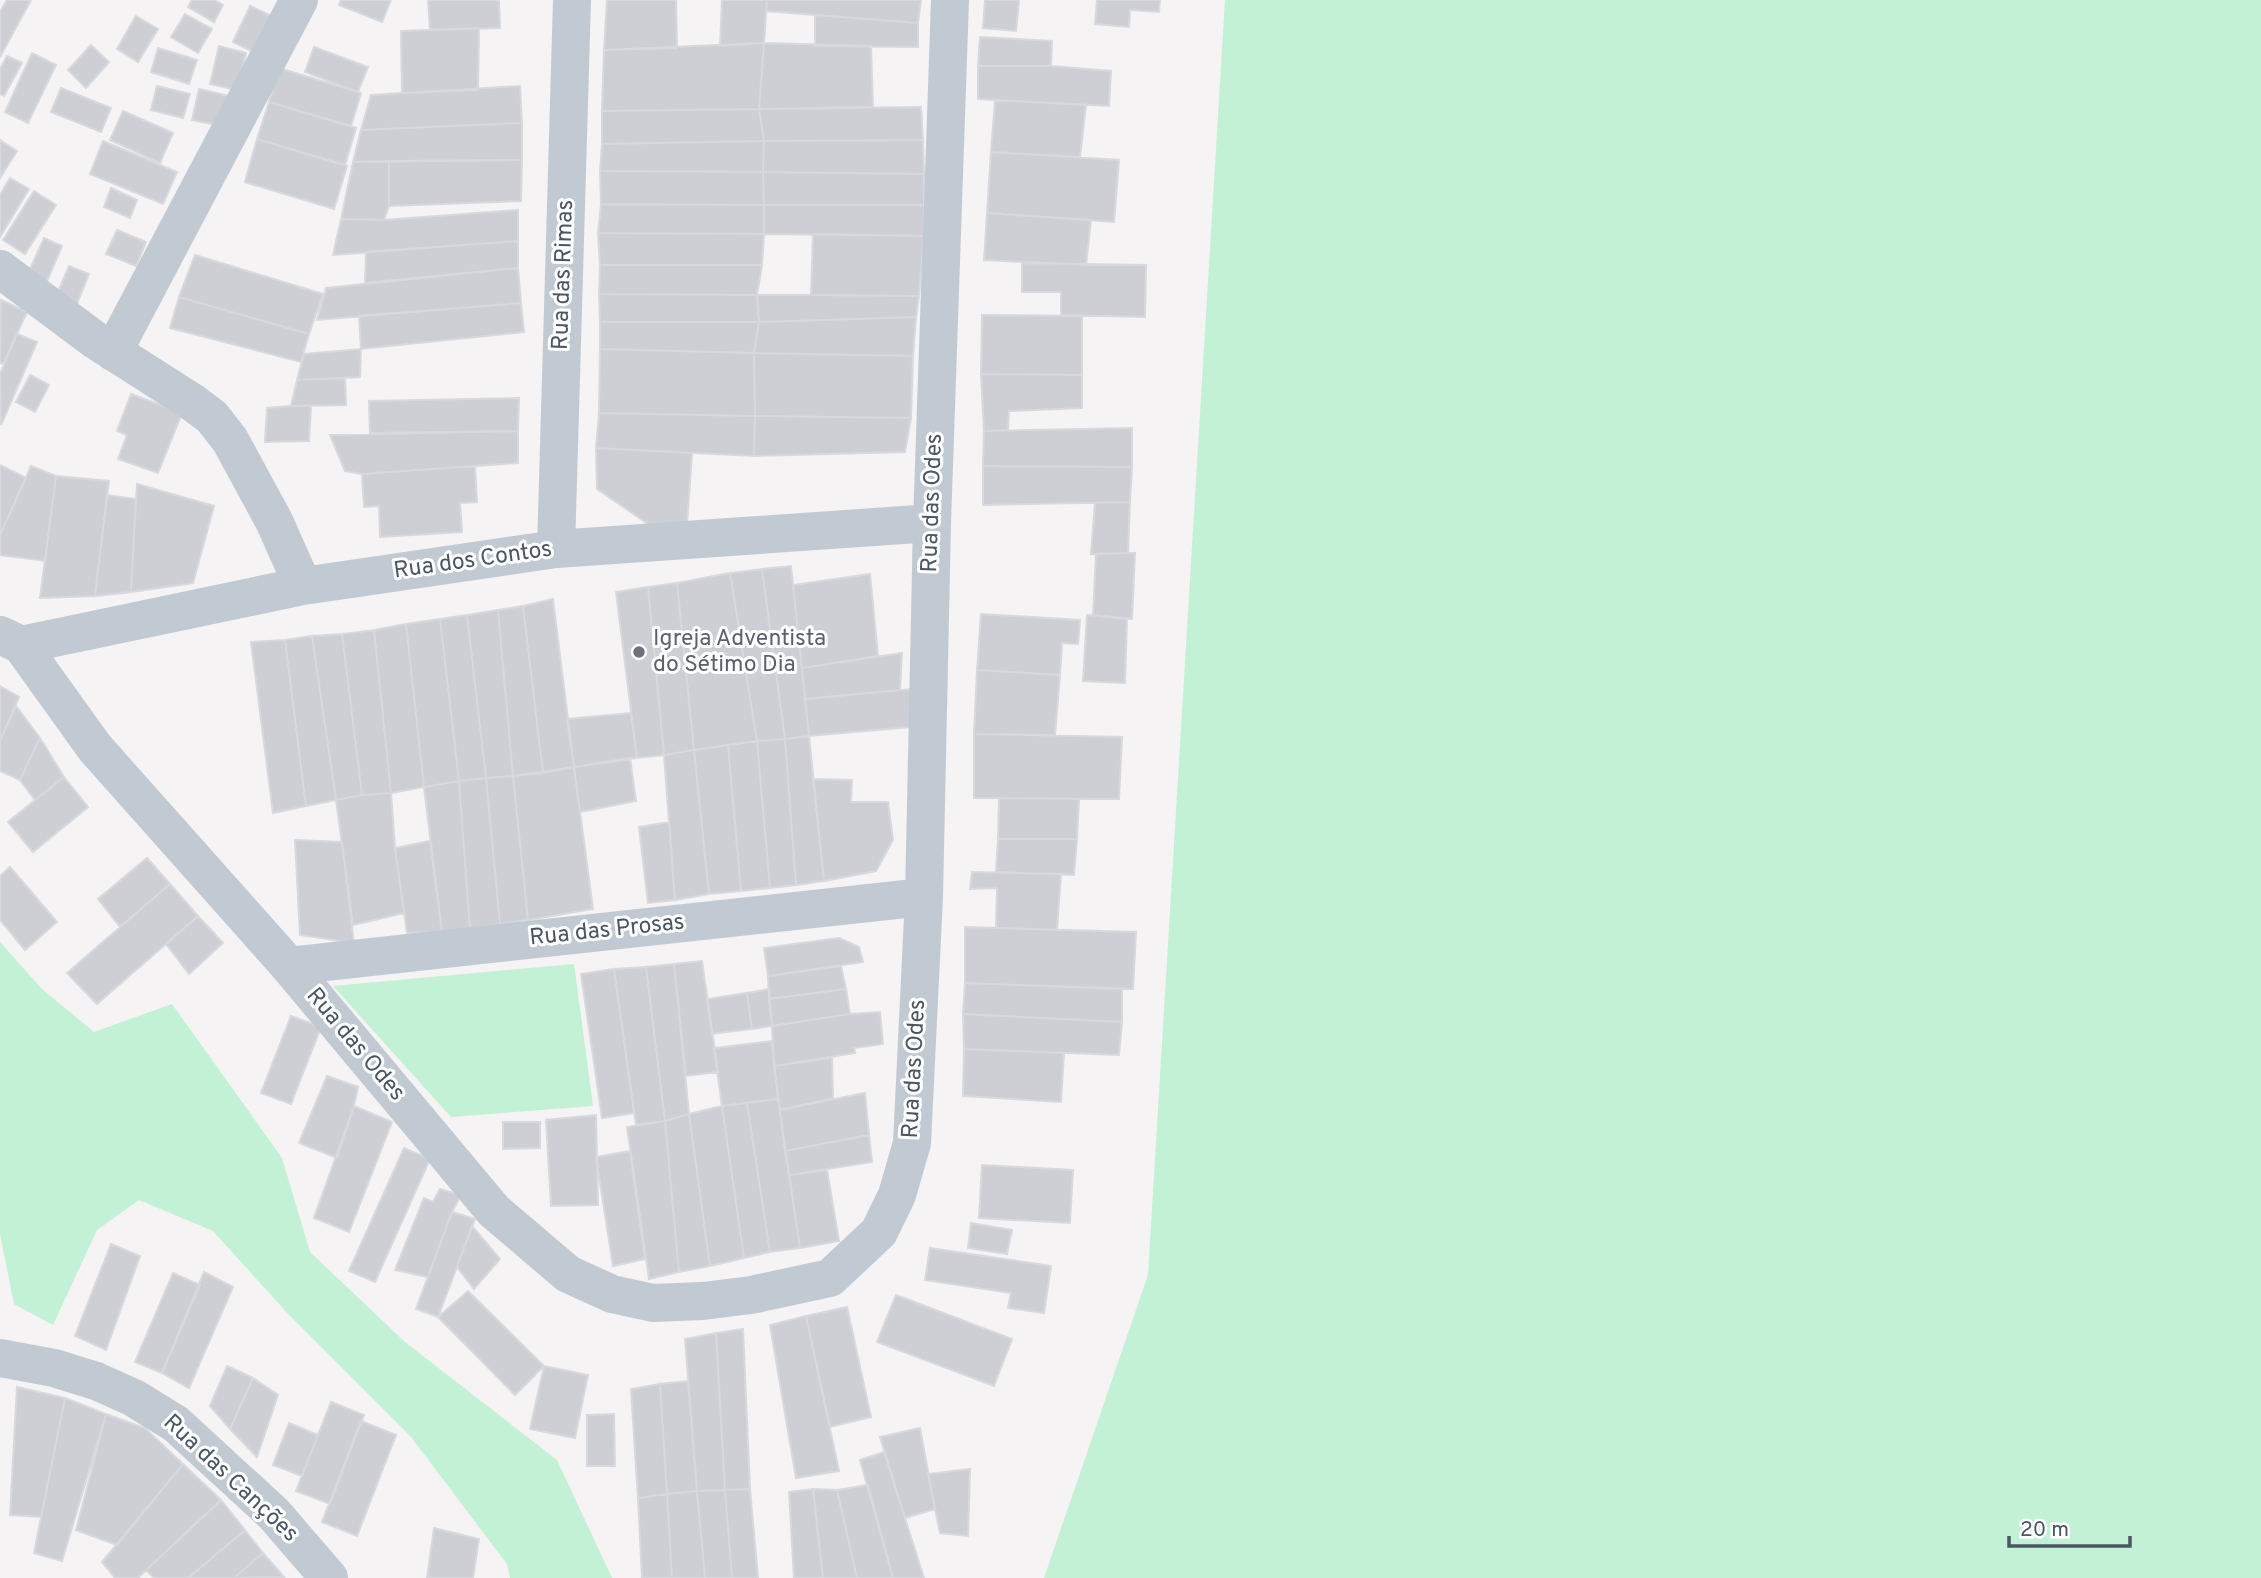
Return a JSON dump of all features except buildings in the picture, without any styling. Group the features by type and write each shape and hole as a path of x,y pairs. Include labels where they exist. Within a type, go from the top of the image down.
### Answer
{"street":[{"path":"113,352 299,0"},
{"name":"Rua das Rimas","path":"556,549 572,0"},
{"name":"Rua das Odes","path":"10,640 95,748 289,966 494,1211 541,1253 568,1274 612,1294 653,1303 751,1295 830,1278 879,1232 897,1195 912,1143 925,897 932,523 950,0"},
{"path":"0,269 113,352 212,417 230,440 274,521 303,586"},
{"name":"Rua dos Contos","path":"10,640 303,586 556,549 932,523"},
{"name":"Rua das Prosas","path":"289,966 925,897"},
{"name":"Rua das Canções","path":"0,1358 54,1368 96,1381 134,1398 176,1424 274,1514 330,1578"}],"green space":[{"path":"1225,0 2261,0 2261,1578 1044,1578 1148,1275"},
{"path":"0,942 42,989 94,1032 172,1004 282,1158 310,1252 405,1342 557,1460 612,1578 510,1578 507,1564 411,1437 290,1316 213,1231 139,1200 97,1230 53,1325 14,1304 0,1234"},
{"path":"574,964 593,1106 451,1117 333,986"}],"place":[{"name":"Igreja Adventista do Sétimo Dia","path":"639,652"}]}
